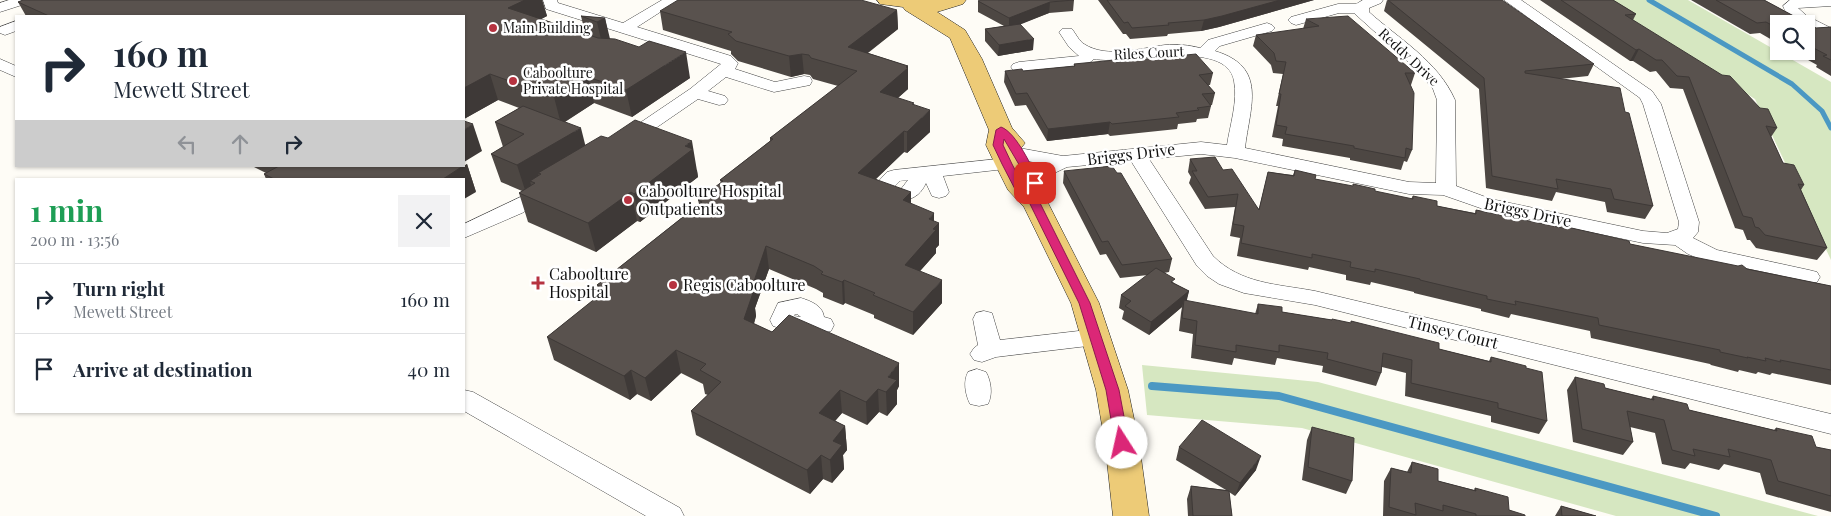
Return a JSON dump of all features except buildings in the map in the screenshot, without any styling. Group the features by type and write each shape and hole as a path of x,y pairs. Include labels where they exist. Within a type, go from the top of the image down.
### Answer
{"main road":[{"path":"899,2 934,7 954,1 953,13 958,24 958,34 971,59 1001,130 998,145 1013,159 1021,190 1033,190 1084,303 1096,337 1112,390 1122,443 1131,516"},
{"path":"899,2 958,34"}],"street":[{"path":"0,8 23,0"},
{"path":"550,0 550,6 725,59 725,69"},
{"path":"617,27 652,0"},
{"path":"617,27 672,0"},
{"path":"1296,20 1338,8 1360,9 1367,3 1376,0"},
{"path":"1511,0 1646,95 1652,104 1689,222 1688,232 1679,238 1696,249 1712,256 1809,277"},
{"path":"1831,2 1798,2 1790,6 1796,15 1831,34"},
{"name":"Reddy Drive","path":"1360,9 1365,17 1433,76 1444,92 1446,100 1446,189"},
{"path":"1204,53 1214,43 1268,28"},
{"name":"Riles Court","path":"1067,32 1076,46 1091,53 1111,56 1181,50 1204,53 1226,60 1234,66 1242,79 1243,86 1235,152"},
{"path":"638,52 660,39"},
{"name":"Riles Court","path":"1019,67 1076,62 1084,59 1091,53"},
{"path":"0,64 15,72"},
{"path":"725,69 762,89 787,81"},
{"path":"607,153 696,93 725,69"},
{"path":"696,93 719,100"},
{"name":"Briggs Drive","path":"939,192 927,173 1013,159 1063,162 1201,148 1235,152 1409,188 1446,189 1486,204 1643,237 1679,238"},
{"name":"Tinsey Court","path":"1136,154 1205,261 1227,279 1244,286 1315,298 1831,424"},
{"name":"Briggs Drive","path":"1033,190 1063,162"},
{"path":"465,232 515,210 566,180"},
{"path":"984,319 986,352 1096,337"},
{"path":"465,400 670,516"}],"green space":[{"path":"1596,0 1688,0 1770,47 1770,60 1793,60 1831,82 1831,260 1755,99"},
{"path":"1142,365 1318,382 1818,516 1616,516 1302,428 1147,415"}],"waterway":[{"path":"1649,0 1792,84 1822,111 1831,128"},
{"path":"1152,386 1279,396 1716,516"}],"place":[{"name":"Main Building","path":"493,28"},
{"name":"Caboolture Private Hospital","path":"513,81"},
{"name":"Caboolture Hospital Outpatients","path":"628,200"},
{"name":"Caboolture Hospital","path":"538,283"},
{"name":"Regis Caboolture","path":"673,285"}],"route":[{"path":"1035,183 1012,142 1001,130 998,145 1007,164 1021,190 1035,203 1084,303 1104,360 1122,443"}]}
